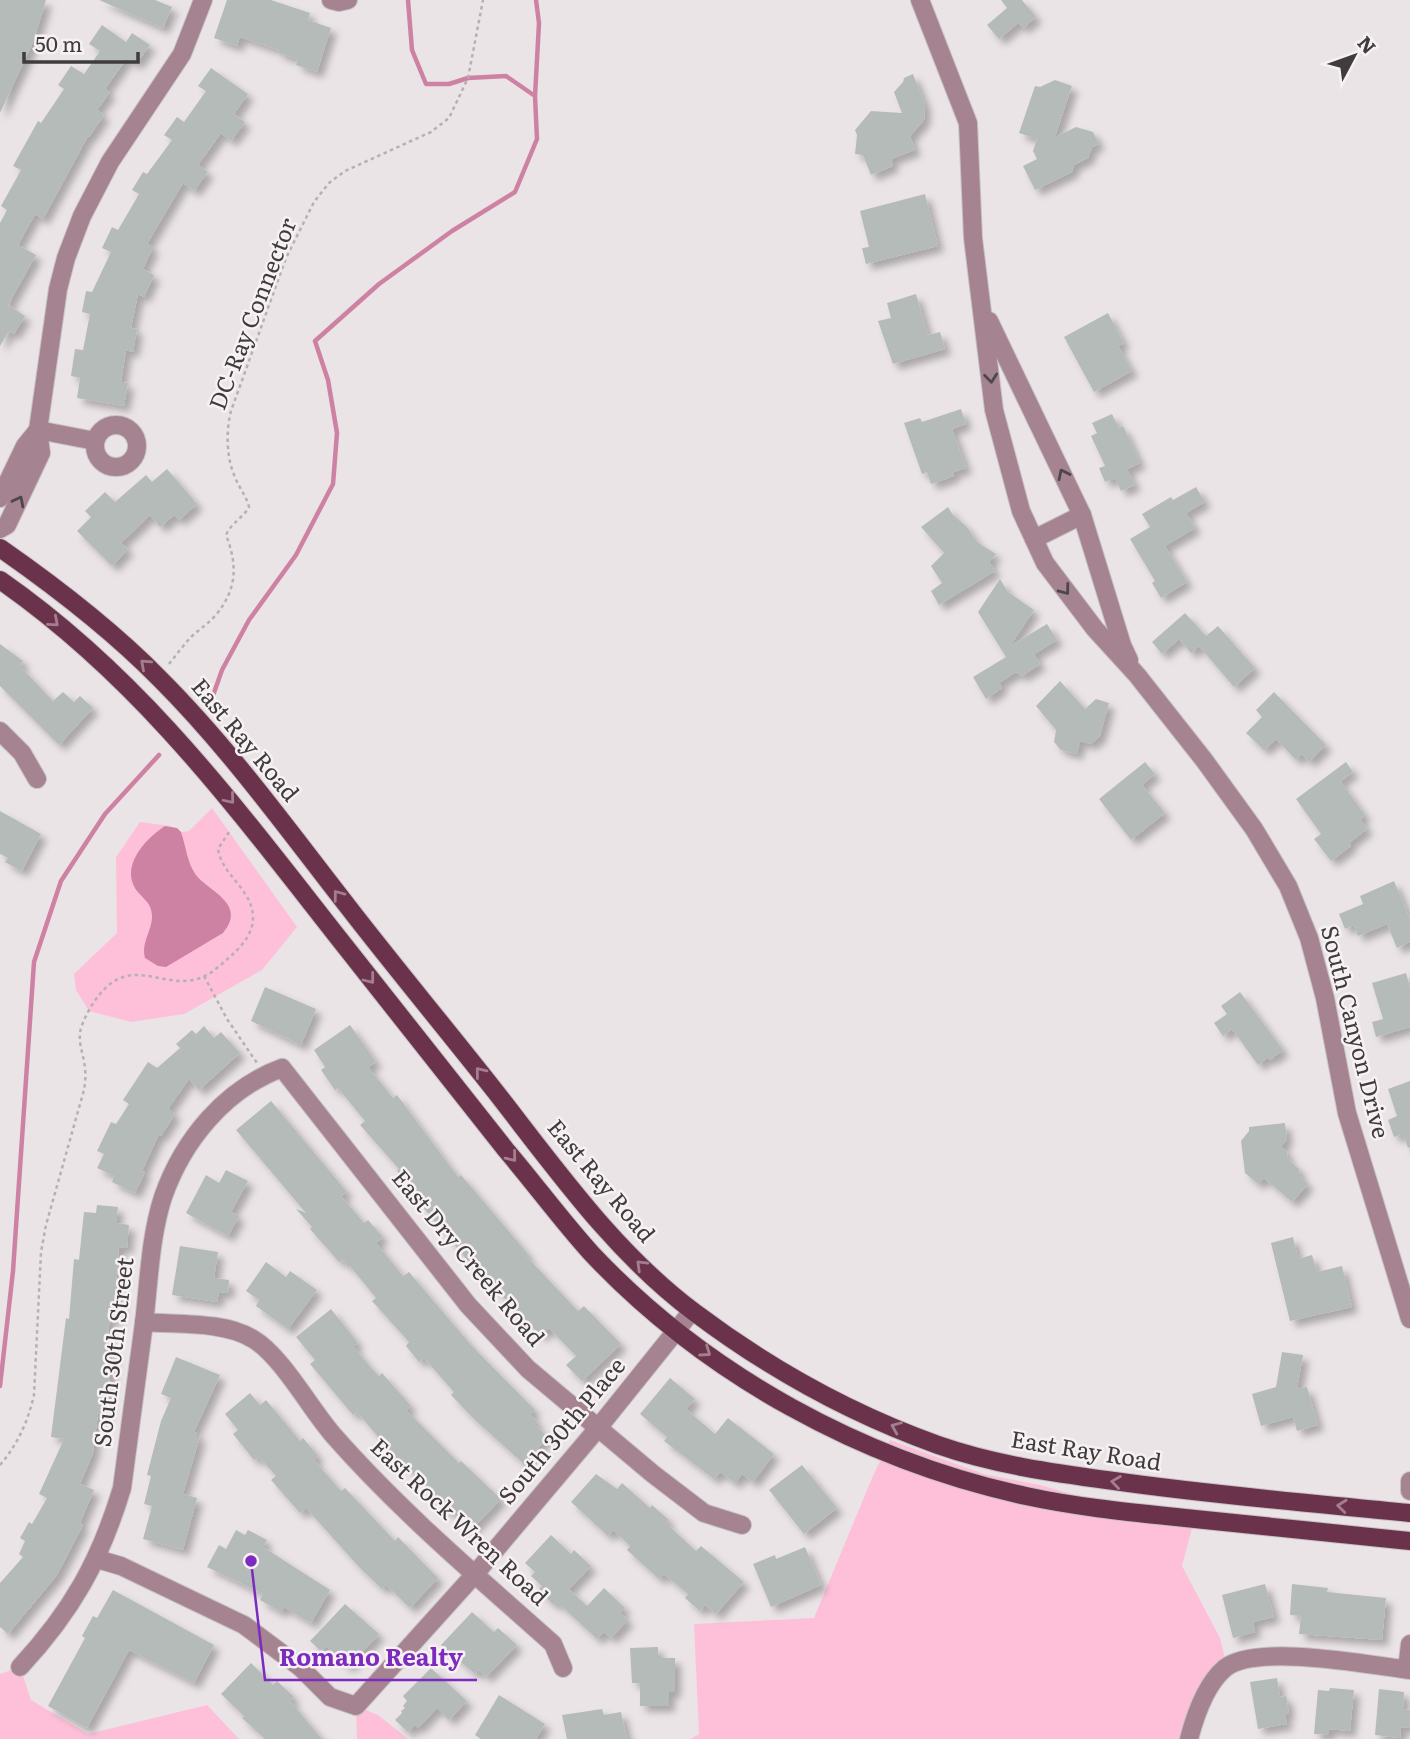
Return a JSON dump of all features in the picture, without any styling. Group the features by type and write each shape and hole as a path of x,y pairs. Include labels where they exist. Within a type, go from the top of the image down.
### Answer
{"main road":[{"name":"East Ray Road","path":"0,548 47,581 158,676 207,729 611,1236 692,1311 811,1387 906,1431 988,1460 1043,1472 1153,1487 1410,1513"},
{"path":"0,580 32,602 138,695 186,747 243,814 459,1091 567,1224 594,1255 676,1331 778,1400 849,1437 928,1469 979,1485 1031,1497 1147,1514 1410,1541"}],"street":[{"path":"0,529 7,525 41,453 38,430 58,289 82,216 110,162 182,54 204,0"},
{"path":"331,0 348,0"},
{"name":"South Canyon Drive","path":"920,0 968,123 973,238 984,310 994,410 1021,511 1045,563 1095,629 1137,675 1254,829 1288,886 1309,938 1325,998 1348,1113 1410,1319"},
{"name":"South Canyon Drive","path":"984,310 1082,515 1122,645 1137,675"},
{"path":"38,430 95,441"},
{"path":"0,498 24,446 38,430"},
{"path":"1034,539 1082,515"},
{"path":"0,731 22,752 37,779"},
{"name":"South 30th Street","path":"20,1667 67,1611 97,1559 122,1488 153,1243 163,1198 181,1154 221,1106 253,1081 274,1071"},
{"name":"East Dry Creek Road","path":"274,1071 468,1305 527,1369 704,1513 742,1525"},
{"name":"South 30th Place","path":"97,1559 121,1566 244,1625 300,1667 330,1697 356,1706 475,1574 598,1429 692,1311"},
{"name":"East Rock Wren Road","path":"144,1322 220,1327 256,1340 272,1354 333,1434 386,1491 553,1644 562,1668"},
{"path":"1410,1481 1410,1491"},
{"path":"1189,1739 1212,1682 1227,1667 1247,1660 1278,1655 1409,1670 1410,1644"}],"path":[{"name":"DC-Ray Connector","path":"158,676 191,637 214,617 228,596 234,576 234,561 226,535 249,506 246,494 232,471 227,428 286,258 314,202 329,183 345,171 431,132 449,118 468,78 483,0"},
{"path":"0,1465 19,1440 30,1414 34,1395 41,1252 84,1090 86,1070 79,1047 81,1028 96,999 116,979 139,974 181,979 204,976 238,949 252,926 253,914 242,888 225,870 219,859 218,849 225,834 236,825"},
{"path":"204,976 227,1019 274,1071"}],"shaded area":[{"path":"212,808 297,927 262,970 184,1014 131,1022 89,1011 76,990 74,974 117,933 116,857 140,822 170,826 181,832 189,831"},
{"path":"165,826 177,828 181,832 196,875 223,899 231,914 230,923 223,933 166,967 158,966 145,958 144,947 152,916 147,902 135,888 131,875 139,850"},
{"path":"890,1440 984,1474 1040,1485 1192,1528 1182,1566 1220,1638 1227,1667 1189,1739 690,1739 699,1734 694,1624 814,1618"},
{"path":"20,1667 31,1700 88,1734 207,1705 239,1739 0,1739 0,1674"},
{"path":"356,1706 378,1715 408,1739 357,1739"}],"building":[{"path":"0,0 46,0 34,40 0,113"},
{"path":"99,0 155,0 172,7 163,28"},
{"path":"227,0 271,0 310,13 308,20 331,28 317,72 296,65 298,59 278,53 279,50 240,37 237,46 214,38"},
{"path":"1001,0 1022,0 1036,17 1023,28 1018,23 999,39 987,25 1007,8"},
{"path":"102,25 126,42 132,33 150,45 136,64 127,58 105,89 110,92 97,110 104,115 88,136 43,219 35,214 18,245 36,255 8,305 25,316 14,334 9,331 0,346 0,223 7,210 1,206 21,170 13,166 38,121 41,123 64,89 58,85 71,66 84,74 100,51 89,44"},
{"path":"211,68 248,94 234,114 245,122 231,141 221,133 198,165 208,172 194,191 183,183 147,244 153,247 143,269 154,275 144,297 138,294 131,328 137,329 133,352 126,350 121,382 128,383 124,406 77,398 80,378 71,376 75,349 83,350 90,314 82,312 86,291 92,292 111,252 102,248 112,227 118,230 139,194 132,190 143,172 147,174 172,140 164,135 177,117 184,122 206,91 198,86"},
{"path":"913,74 925,105 924,120 910,136 915,150 891,159 893,166 871,175 863,155 855,154 855,130 871,111 902,113 894,92 904,78"},
{"path":"1055,80 1072,86 1055,137 1076,127 1093,132 1099,144 1092,147 1088,158 1074,165 1072,172 1035,190 1023,166 1037,159 1033,151 1037,139 1019,133 1035,86 1040,87"},
{"path":"925,194 938,246 866,264 862,248 869,247 860,211"},
{"path":"916,294 928,335 940,332 945,349 893,364 878,321 891,318 887,303"},
{"path":"1108,313 1124,343 1118,346 1132,371 1094,392 1064,337"},
{"path":"961,409 966,424 952,429 966,468 953,472 954,476 931,484 927,472 922,474 904,423 920,418 922,422"},
{"path":"1112,414 1119,428 1123,426 1140,463 1127,469 1135,485 1121,491 1115,478 1105,482 1099,468 1105,466 1091,436 1097,433 1092,423"},
{"path":"167,469 197,504 179,520 174,515 160,527 150,515 121,543 128,549 112,566 77,531 91,517 85,511 105,492 115,502 146,475 152,482"},
{"path":"1196,487 1205,502 1186,513 1195,528 1165,546 1187,582 1161,598 1152,583 1155,581 1130,539 1150,527 1142,514 1171,497 1173,500"},
{"path":"948,507 977,542 996,554 989,562 995,571 939,605 931,591 942,583 931,566 944,553 921,527"},
{"path":"1000,579 1008,592 1034,610 1010,646 1047,624 1057,640 1034,654 1040,664 1022,676 1016,672 999,683 1002,688 986,699 973,677 1006,657 978,612"},
{"path":"1185,613 1206,636 1218,626 1255,668 1234,687 1199,646 1191,653 1179,639 1162,654 1152,642"},
{"path":"0,644 23,661 20,666 53,701 63,692 74,702 80,696 93,708 59,745 0,686"},
{"path":"1060,681 1085,709 1096,699 1109,703 1100,736 1091,744 1080,741 1077,754 1061,750 1054,742 1056,730 1036,706"},
{"path":"1274,692 1326,745 1309,762 1302,754 1296,760 1276,739 1264,750 1246,733 1262,717 1256,710"},
{"path":"1145,762 1155,774 1142,785 1165,813 1131,840 1099,799"},
{"path":"1346,762 1353,772 1340,781 1365,815 1360,819 1367,829 1331,861 1314,839 1321,834 1296,799"},
{"path":"0,811 41,834 22,871 5,862 8,858 0,854"},
{"path":"1394,881 1410,919 1410,942 1397,948 1387,924 1358,936 1354,925 1345,929 1339,914 1363,904 1360,896"},
{"path":"1406,973 1410,988 1410,1027 1376,1037 1372,1022 1383,1019 1372,983"},
{"path":"265,987 316,1009 301,1045 251,1021"},
{"path":"1240,992 1283,1050 1258,1065 1232,1029 1223,1036 1214,1023 1227,1014 1221,1006"},
{"path":"350,1025 376,1062 368,1067 393,1098 397,1095 458,1177 461,1175 528,1254 526,1256 578,1311 584,1306 621,1344 582,1381 566,1365 576,1356 549,1328 541,1336 491,1284 489,1286 422,1206 424,1205 397,1171 399,1169 360,1125 365,1121 338,1088 335,1090 321,1070 325,1067 314,1050"},
{"path":"204,1026 214,1038 221,1032 240,1053 199,1090 189,1079 168,1109 175,1114 161,1136 159,1134 135,1193 112,1182 114,1176 97,1168 104,1154 97,1151 111,1122 116,1124 129,1104 123,1100 148,1062 157,1068 180,1048 176,1044 192,1030 196,1034"},
{"path":"1410,1081 1408,1148 1403,1134 1394,1137 1388,1120 1397,1116 1388,1089"},
{"path":"271,1101 347,1192 341,1196 364,1223 368,1220 383,1237 376,1243 403,1276 409,1272 470,1344 535,1410 530,1415 538,1422 535,1425 548,1437 524,1464 451,1395 454,1392 424,1358 419,1362 406,1346 409,1342 372,1301 376,1298 350,1266 342,1259 339,1262 310,1229 312,1227 296,1209 306,1213 236,1130"},
{"path":"1285,1123 1287,1140 1281,1146 1308,1184 1292,1202 1264,1178 1258,1184 1245,1173 1241,1141 1249,1127"},
{"path":"226,1170 248,1181 231,1212 239,1216 228,1236 186,1213 206,1175 219,1183"},
{"path":"97,1205 118,1207 116,1223 129,1225 127,1248 119,1247 115,1294 120,1294 118,1318 110,1317 106,1353 113,1353 105,1414 98,1413 93,1453 80,1484 94,1490 80,1523 83,1525 57,1575 8,1634 0,1627 0,1583 23,1557 19,1554 25,1541 20,1538 29,1522 32,1524 47,1498 39,1494 64,1439 51,1437 66,1318 69,1319 74,1259 79,1260 84,1212 96,1213"},
{"path":"1293,1237 1298,1259 1312,1255 1317,1272 1342,1266 1352,1307 1290,1321 1271,1243"},
{"path":"180,1246 218,1252 214,1278 229,1280 228,1293 219,1292 217,1302 172,1295"},
{"path":"266,1262 286,1277 290,1271 317,1290 288,1329 256,1306 259,1300 246,1291"},
{"path":"331,1309 358,1343 353,1346 371,1368 379,1376 382,1373 411,1406 406,1410 459,1463 461,1461 501,1499 471,1530 429,1495 432,1492 402,1462 399,1465 382,1448 385,1445 357,1412 353,1415 310,1364 315,1360 296,1337"},
{"path":"1282,1352 1303,1355 1297,1389 1307,1387 1318,1425 1297,1431 1293,1417 1261,1426 1252,1394 1276,1387"},
{"path":"176,1357 220,1375 194,1432 197,1432 194,1440 201,1433 183,1494 197,1498 183,1550 143,1539 152,1506 144,1504 151,1476 147,1475 161,1421 171,1398 161,1394"},
{"path":"670,1378 695,1399 686,1409 715,1434 728,1418 774,1454 753,1482 742,1474 735,1483 720,1472 714,1479 664,1441 667,1437 640,1414"},
{"path":"250,1393 260,1405 266,1400 300,1441 303,1438 318,1456 314,1460 341,1491 345,1488 395,1541 398,1537 438,1578 410,1608 386,1585 382,1589 360,1568 306,1508 300,1513 271,1480 276,1476 259,1457 254,1460 233,1434 238,1430 225,1414"},
{"path":"802,1465 837,1508 804,1534 769,1490"},
{"path":"596,1474 617,1489 622,1483 650,1508 652,1505 669,1520 666,1523 696,1551 701,1546 744,1582 716,1614 705,1605 700,1611 685,1598 688,1594 664,1574 659,1579 627,1550 630,1546 613,1530 608,1536 571,1502"},
{"path":"236,1530 245,1535 248,1530 267,1540 263,1547 330,1590 311,1623 284,1607 281,1612 260,1600 263,1594 207,1567 219,1545 226,1549"},
{"path":"551,1535 571,1554 574,1550 591,1566 569,1589 587,1606 604,1588 625,1608 620,1613 628,1620 611,1638 604,1632 597,1639 557,1602 554,1605 538,1590 542,1586 531,1576 535,1572 525,1563"},
{"path":"805,1547 821,1585 771,1607 753,1564 775,1555 776,1559"},
{"path":"1265,1584 1274,1617 1253,1622 1255,1632 1233,1638 1222,1595"},
{"path":"1292,1584 1328,1588 1327,1592 1386,1598 1382,1640 1299,1634 1301,1616 1290,1615"},
{"path":"113,1590 214,1645 194,1683 129,1650 87,1728 48,1706 85,1638 82,1636 93,1616 97,1618"},
{"path":"345,1604 379,1634 348,1667 326,1646 321,1651 310,1641"},
{"path":"472,1612 494,1632 498,1628 517,1645 486,1677 479,1670 475,1674 441,1645"},
{"path":"658,1647 658,1658 675,1658 675,1692 669,1692 669,1706 640,1706 640,1683 632,1683 630,1648"},
{"path":"251,1663 273,1685 277,1681 294,1697 290,1701 322,1739 265,1739 242,1718 244,1716 221,1694"},
{"path":"431,1668 467,1701 449,1720 437,1708 418,1728 415,1725 408,1732 395,1720 405,1708 403,1706 407,1701 403,1696"},
{"path":"1277,1678 1280,1697 1286,1696 1289,1713 1285,1714 1287,1724 1258,1729 1250,1682"},
{"path":"1330,1688 1354,1690 1350,1731 1329,1729 1329,1735 1314,1734 1318,1690 1329,1691"},
{"path":"1379,1689 1404,1692 1403,1709 1410,1710 1410,1728 1401,1727 1400,1738 1375,1735"},
{"path":"499,1695 545,1724 536,1739 481,1739 475,1735"},
{"path":"602,1709 604,1715 621,1712 627,1739 567,1739 562,1715"}],"waterway":[{"path":"209,707 222,670 249,620 296,555 333,484 337,433 328,380 315,341 379,284 452,231 515,192 537,139 535,96 506,76 468,78 449,84 426,84 412,50 408,0"},
{"path":"535,96 539,23 536,0"},
{"path":"0,1386 13,1271 34,962 61,881 105,814 159,755"}],"place":[{"name":"Romano Realty","path":"251,1561"}]}
